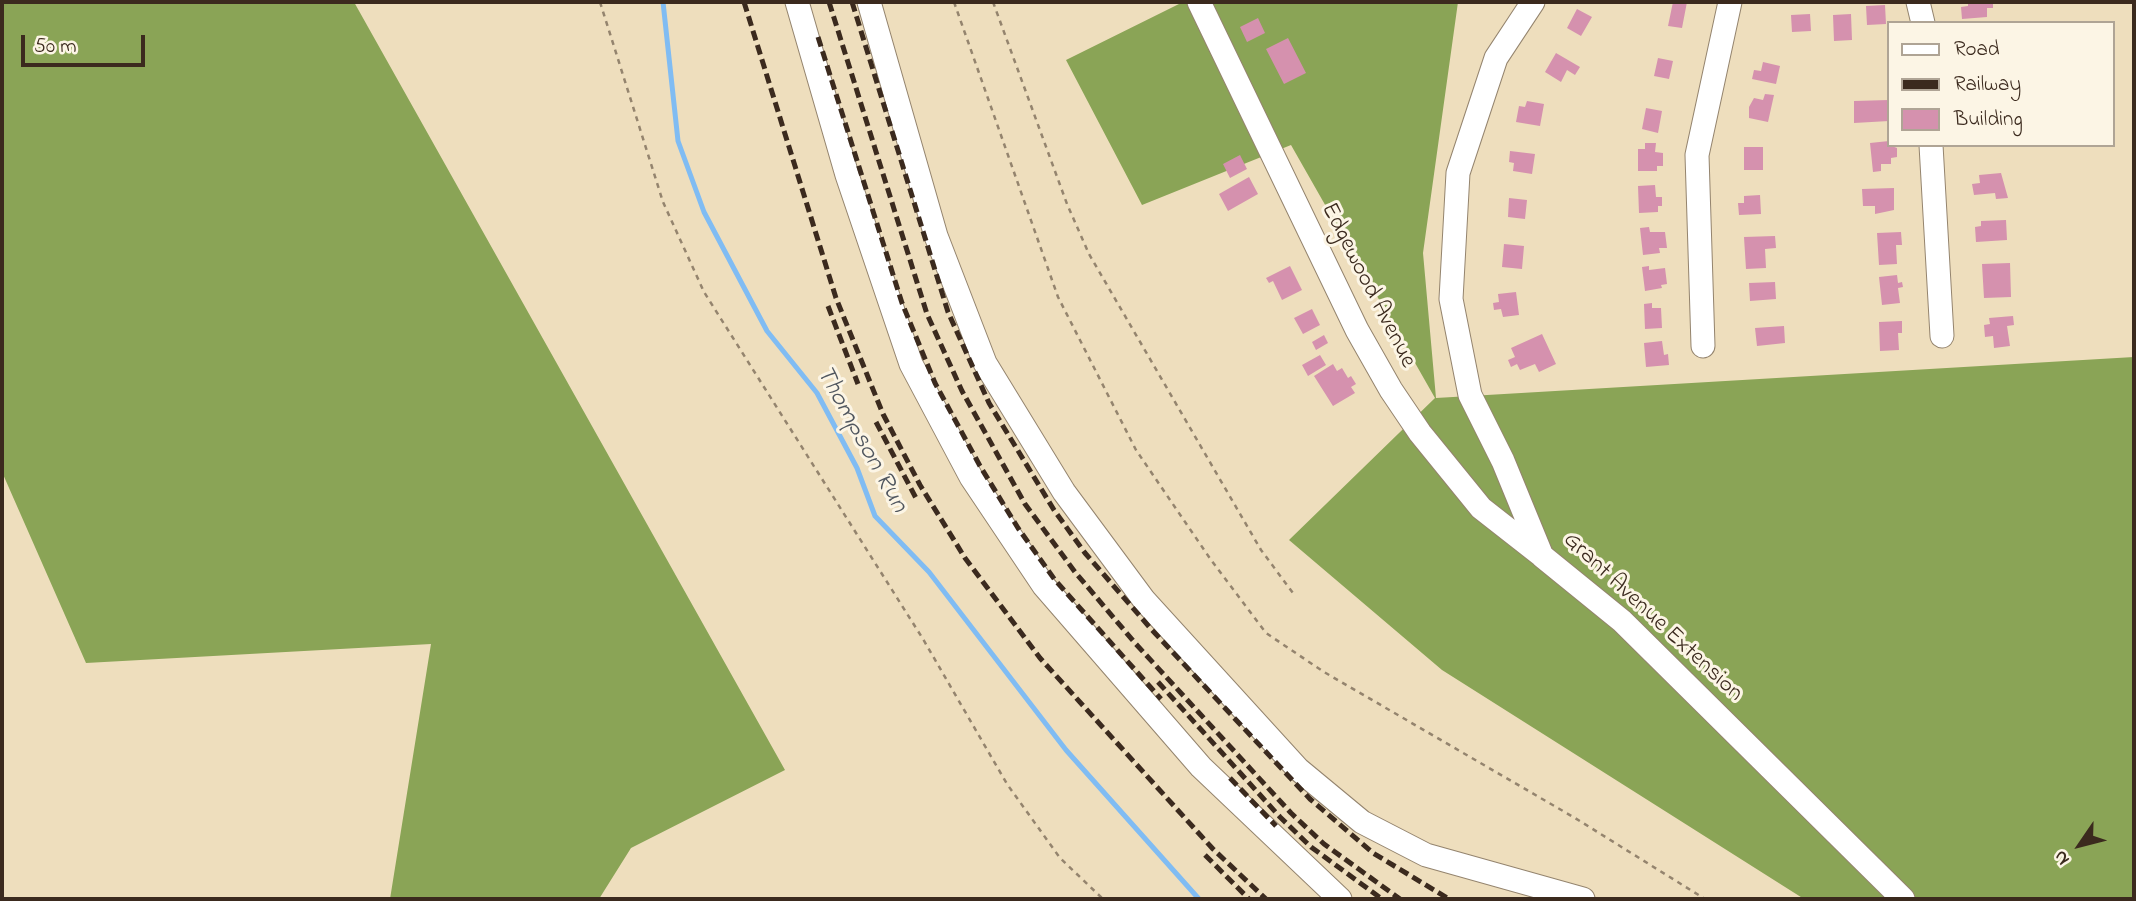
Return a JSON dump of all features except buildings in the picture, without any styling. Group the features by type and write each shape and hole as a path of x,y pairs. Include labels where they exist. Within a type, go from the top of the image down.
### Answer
{"street":[{"path":"797,2 846,175 911,364 971,477 1044,586 1193,757 1340,899"},
{"path":"869,2 936,236 985,363 1064,492 1144,600 1298,769 1362,822 1426,855 1583,899"},
{"name":"Edgewood Avenue","path":"1199,2 1357,330 1404,412 1481,508 1542,556"},
{"name":"Grant Avenue Extension","path":"1533,2 1496,58 1458,173 1451,299 1471,395 1503,461 1542,556 1622,621 1903,899"},
{"path":"1703,346 1697,155 1730,2"},
{"path":"1918,2 1923,21"},
{"path":"1931,147 1942,336"}],"path":[{"path":"600,2 663,202 704,292 923,639 1007,784 1060,858 1103,899"},
{"path":"954,2 1064,309 1136,450 1266,633 1324,672 1575,817 1705,899"},
{"path":"993,2 1089,254 1261,550 1293,593"}],"green space":[{"path":"2,2 354,2 785,770 631,848 599,899 390,899 431,644 86,663 2,472"},
{"path":"1183,2 1458,2 1423,253 1436,398 2134,357 2134,899 1804,899 1442,670 1289,540 1435,398 1291,145 1142,205 1066,60"}],"waterway":[{"name":"Thompson Run","path":"663,2 678,141 704,212 767,331 817,393 857,468 875,516 929,572 1066,750 1199,899"}],"railway":[{"path":"744,2 836,298 883,414 920,485 965,558 1040,658 1213,849 1266,899"},
{"path":"829,2 927,314 962,391 1025,504 1075,572 1135,643 1291,813 1324,844 1400,899"},
{"path":"852,2 948,312 989,403 1054,510 1085,553 1152,630 1310,799 1373,853 1449,899"},
{"path":"818,37 902,303 935,383 980,466 1018,528 1055,580 1161,699"},
{"path":"828,306 858,384"},
{"path":"876,422 917,500"},
{"path":"1158,682 1280,817 1311,847 1382,899"},
{"path":"1230,778 1276,826"},
{"path":"1205,855 1249,899"}]}
